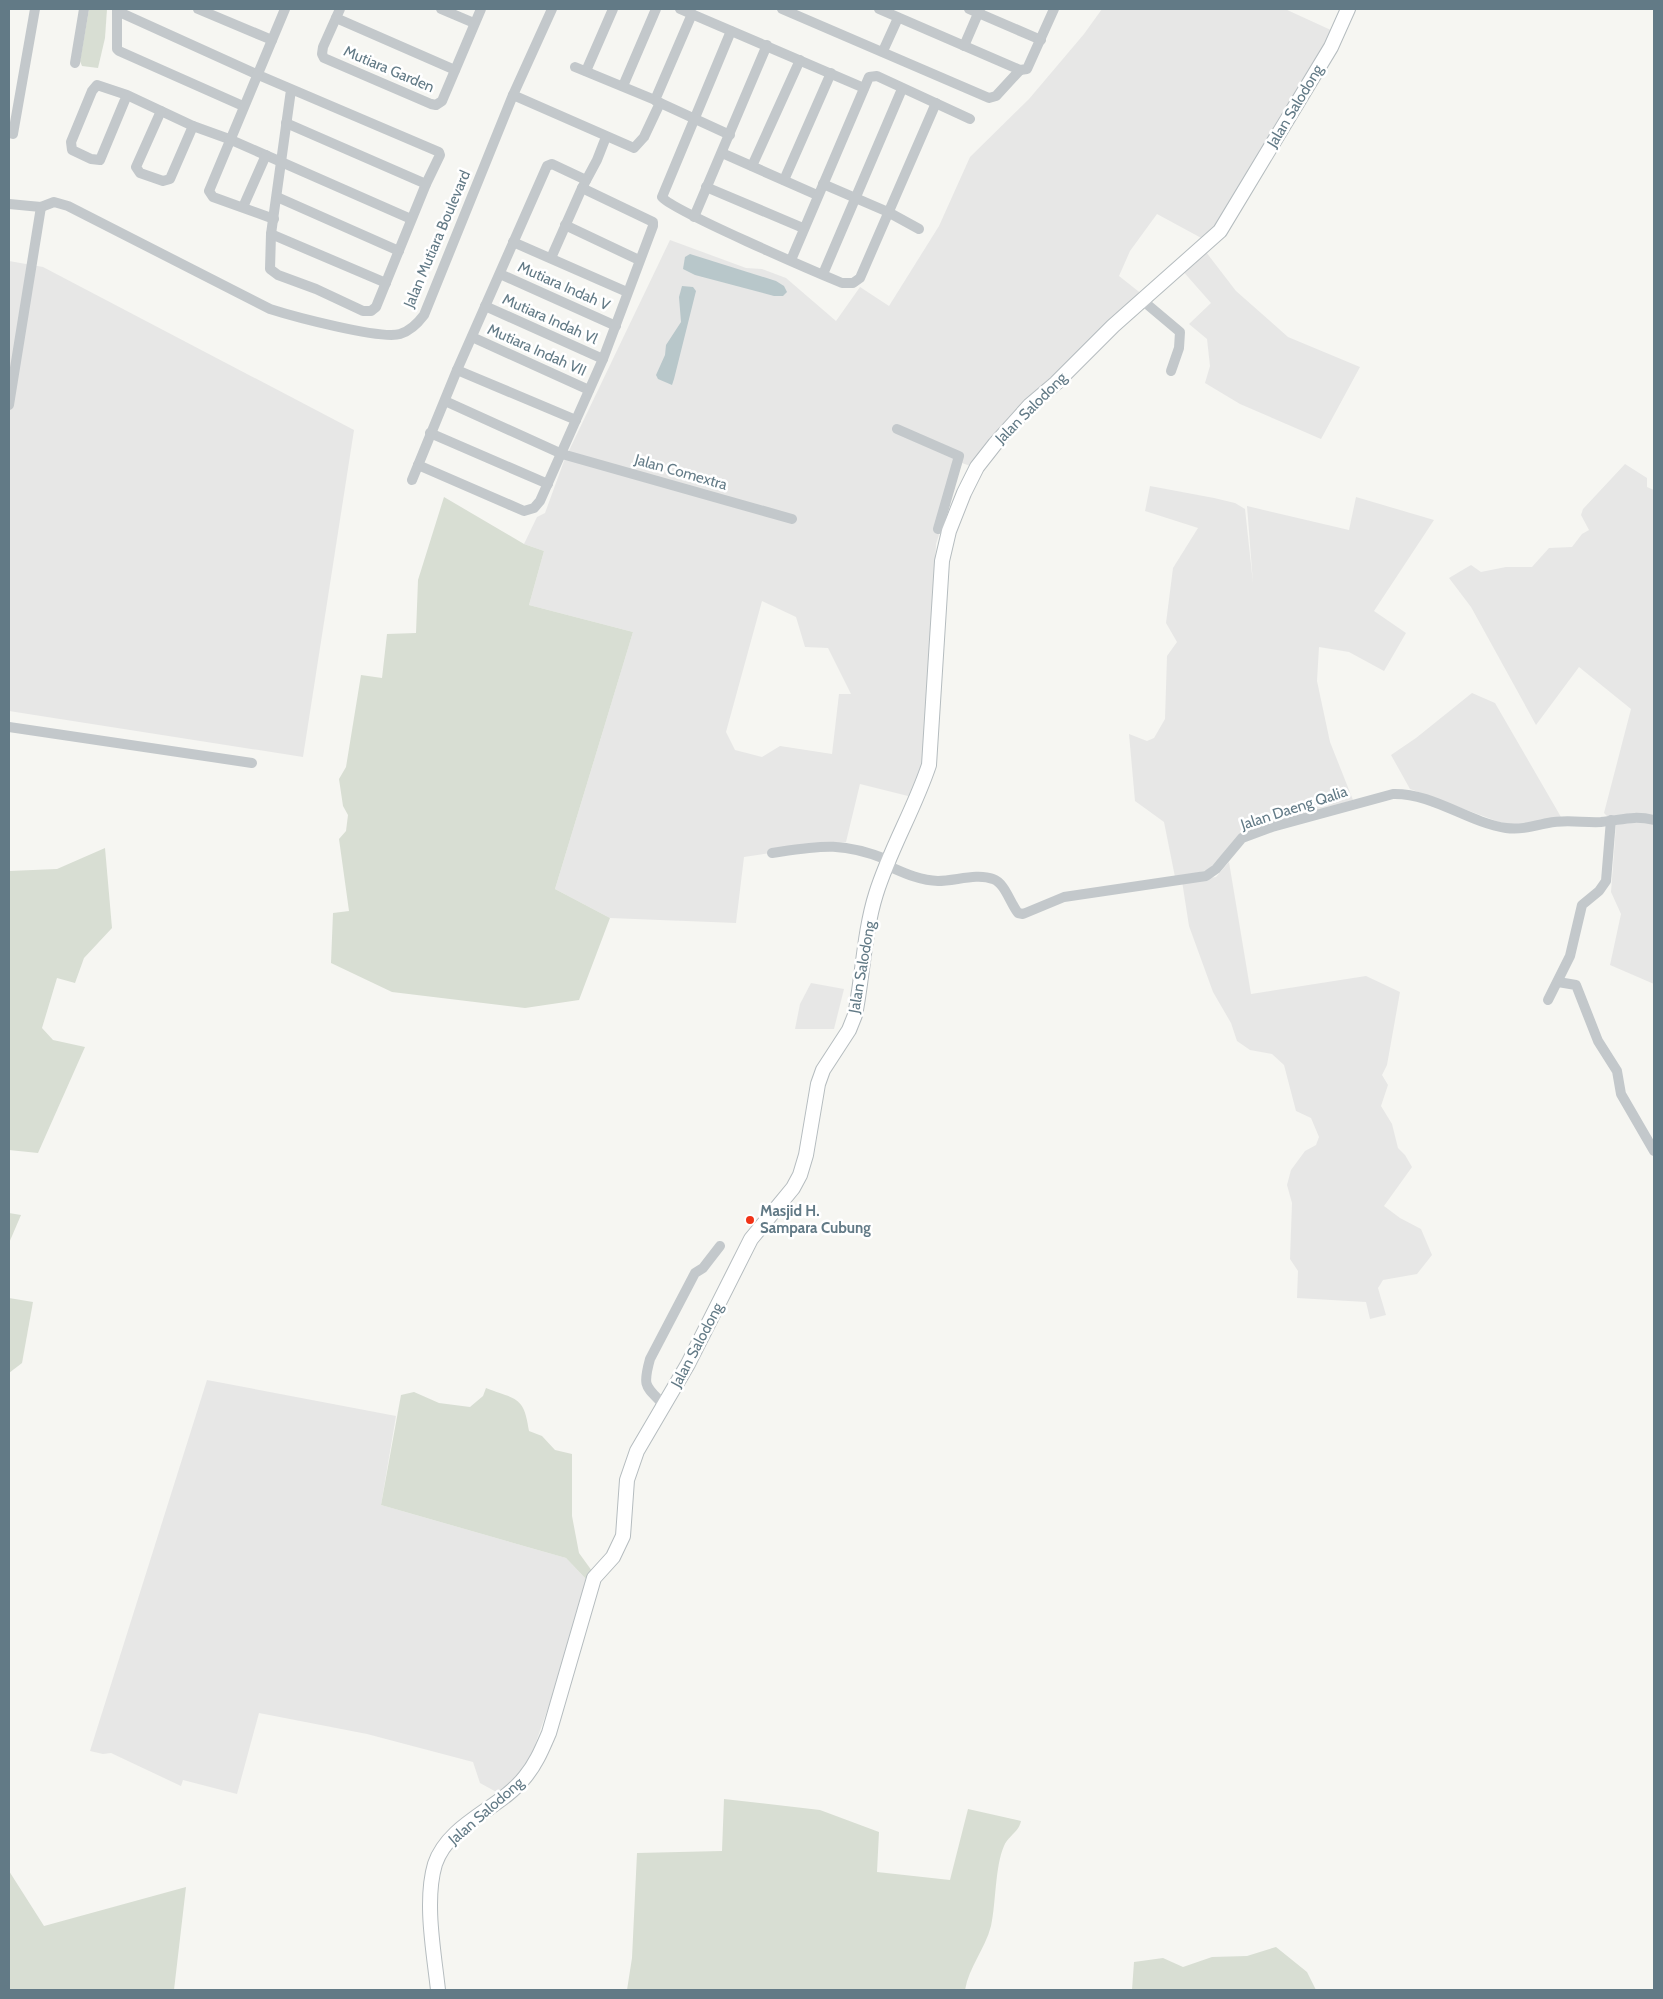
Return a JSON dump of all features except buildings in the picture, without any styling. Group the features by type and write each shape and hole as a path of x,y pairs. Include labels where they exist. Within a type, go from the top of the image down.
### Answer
{"street":[{"path":"11,133 34,9"},
{"path":"75,63 84,9"},
{"path":"198,9 272,40"},
{"path":"274,219 213,197 209,192 229,139 284,9"},
{"path":"441,9 474,24"},
{"path":"455,70 481,9"},
{"name":"Jalan Mutiara Boulevard","path":"9,204 41,207 54,202 68,206 270,309 292,316 363,331 399,334 418,323 424,315 513,95 552,9"},
{"path":"586,71 613,9"},
{"path":"623,86 656,9"},
{"path":"680,9 864,88"},
{"path":"784,9 884,51 985,97 995,97 1020,70"},
{"path":"879,9 1020,70 1026,69 1033,57 1054,9"},
{"name":"Jalan Salodong","path":"438,1990 431,1902 432,1880 436,1863 443,1850 455,1836 520,1782 540,1755 548,1734 594,1578 613,1557 623,1536 630,1467 637,1451 688,1364 751,1239 793,1188 800,1175 806,1155 818,1084 823,1070 849,1030 855,1015 872,911 887,862 904,828 929,766 942,560 949,531 964,492 977,467 1030,404 1056,383 1142,300 1220,231 1330,47 1348,9"},
{"path":"243,106 119,51 117,49 117,10 291,90 439,152 440,155 411,219 376,307 366,312 316,289 278,275 270,269 272,234 291,90"},
{"path":"964,46 976,10 1041,40"},
{"name":"Mutiara Garden","path":"338,13 455,70 442,101 434,105 328,60 322,52 338,13"},
{"path":"513,95 626,146 637,147 644,137 692,14"},
{"path":"884,51 898,18"},
{"path":"731,31 662,196 665,201 694,216 842,283 848,284 858,281 936,103"},
{"path":"694,216 767,45"},
{"path":"752,166 800,60"},
{"path":"575,67 623,86 730,135"},
{"path":"784,180 831,73"},
{"path":"791,260 817,195 868,79 873,76 970,119"},
{"path":"127,95 101,159 91,159 72,150 71,142 95,86 103,85 127,95 193,126 266,154 411,219"},
{"path":"823,274 902,88"},
{"path":"162,111 136,167 140,173 163,181 170,178 193,126"},
{"path":"286,123 426,184"},
{"path":"551,258 606,137"},
{"path":"722,153 817,195"},
{"path":"242,207 266,154"},
{"path":"412,480 430,433 445,402 457,370 547,166 552,164 653,222 627,292 628,296 603,359 562,454 534,508 524,510 418,465"},
{"path":"823,184 888,212 919,229"},
{"path":"706,187 803,228"},
{"path":"277,198 399,251"},
{"path":"9,404 41,207"},
{"path":"566,224 639,260"},
{"path":"272,234 386,283"},
{"path":"513,242 627,292"},
{"name":"Mutiara Indah V","path":"500,274 616,326"},
{"path":"1142,300 1180,332 1179,348 1171,371"},
{"name":"Mutiara Indah Vl","path":"485,306 603,359"},
{"name":"Mutiara Indah VII","path":"472,337 589,390"},
{"path":"457,370 576,420"},
{"name":"Jalan Comextra","path":"445,402 562,454 792,519"},
{"path":"897,429 960,456 938,530"},
{"path":"430,433 548,484"},
{"path":"9,727 252,764"},
{"name":"Jalan Daeng Qalia","path":"887,862 911,876 936,881 980,877 993,879 1000,884 1018,913 1023,914 1071,896 1206,876 1216,869 1242,838 1272,827 1393,794 1411,794 1506,828 1525,828 1549,823 1632,817 1654,820"},
{"path":"1548,1000 1570,956 1582,905 1606,881 1611,820"},
{"path":"772,853 817,845 848,846 887,862"},
{"path":"1558,982 1576,985 1598,1041 1617,1071 1621,1094 1654,1151"},
{"path":"664,1405 649,1393 647,1388 647,1370 650,1359 695,1273 703,1268 720,1246"}],"shaded area":[{"path":"89,9 107,9 105,38 98,68 82,66 80,61"},
{"path":"1102,9 1285,9 1333,31 1243,185 1205,240 1157,214 1130,251 1119,276 1143,295 973,467 962,463 936,544 926,754 912,797 860,784 846,842 744,857 736,923 610,918 555,889 633,632 529,605 544,551 524,544 537,517 545,513 564,461 670,240 746,268 762,269 786,278 836,321 860,287 889,306 939,226 970,157 1029,99 1084,34","holes":["762,601 796,617 805,647 828,648 851,694 839,694 832,754 780,746 762,757 735,750 726,732"]},
{"path":"1206,252 1236,291 1288,337 1360,367 1321,439 1240,404 1205,383 1210,366 1207,339 1189,324 1211,303 1181,269"},
{"path":"690,254 776,281 784,286 787,292 783,296 774,296 695,275 683,269 685,257"},
{"path":"9,261 43,267 354,430 303,757 9,711"},
{"path":"682,286 693,287 696,291 672,385 658,379 656,375 665,355 666,345 681,322 679,297"},
{"path":"1625,464 1647,478 1647,487 1654,490 1654,984 1610,965 1621,914 1611,892 1616,825 1604,813 1631,709 1579,667 1536,725 1471,607 1449,578 1471,565 1481,572 1506,567 1532,567 1549,548 1572,547 1582,534 1589,530 1581,515 1583,509"},
{"path":"1150,486 1235,503 1245,509 1253,583 1247,506 1349,530 1356,497 1434,520 1374,611 1406,633 1384,671 1349,652 1319,647 1317,681 1330,742 1353,800 1244,831 1208,870 1175,877 1164,822 1135,801 1129,734 1147,741 1154,738 1165,719 1167,656 1177,642 1166,623 1173,568 1198,528 1145,511"},
{"path":"444,497 524,544 544,551 529,605 633,632 555,889 610,918 579,1000 525,1008 392,992 331,963 333,913 349,911 339,839 346,831 348,815 343,806 339,779 346,767 361,675 382,678 387,634 416,633 418,580"},
{"path":"1472,693 1495,703 1561,817 1516,825 1499,822 1410,789 1391,755 1416,738"},
{"path":"105,848 112,928 84,958 75,983 57,978 42,1028 53,1040 85,1047 38,1153 9,1150 9,871 57,869"},
{"path":"1229,862 1251,994 1366,976 1400,992 1387,1065 1382,1075 1388,1085 1381,1106 1392,1124 1398,1148 1412,1167 1384,1206 1400,1218 1421,1229 1432,1255 1417,1274 1383,1280 1378,1288 1386,1315 1370,1319 1366,1302 1297,1298 1298,1271 1290,1259 1292,1203 1287,1185 1291,1170 1305,1151 1316,1145 1319,1137 1311,1118 1296,1111 1284,1065 1272,1054 1250,1050 1237,1041 1231,1023 1213,992 1189,926 1182,881 1216,877"},
{"path":"811,983 844,989 834,1029 795,1029 800,1004"},
{"path":"9,1213 21,1215 9,1243"},
{"path":"9,1298 33,1302 22,1363 9,1373"},
{"path":"207,1380 396,1416 381,1505 566,1558 586,1579 578,1623 530,1759 500,1794 480,1783 473,1762 367,1734 259,1713 237,1794 183,1780 181,1786 111,1753 103,1754 90,1751"},
{"path":"486,1388 517,1401 525,1411 529,1431 542,1436 555,1450 572,1454 572,1516 579,1553 592,1571 586,1579 566,1558 381,1505 401,1395 414,1392 439,1403 470,1407 483,1396"},
{"path":"724,1799 820,1810 879,1832 877,1872 950,1880 968,1809 1021,1821 1001,1854 991,1926 965,1990 627,1990 632,1958 637,1853 722,1851"},
{"path":"9,1871 44,1926 186,1887 174,1990 9,1990"},
{"path":"1276,1947 1307,1972 1316,1990 1132,1990 1134,1962 1163,1958 1183,1967 1212,1957 1247,1956"}],"place":[{"name":"Masjid H. Sampara Cubung","path":"750,1220"}]}
